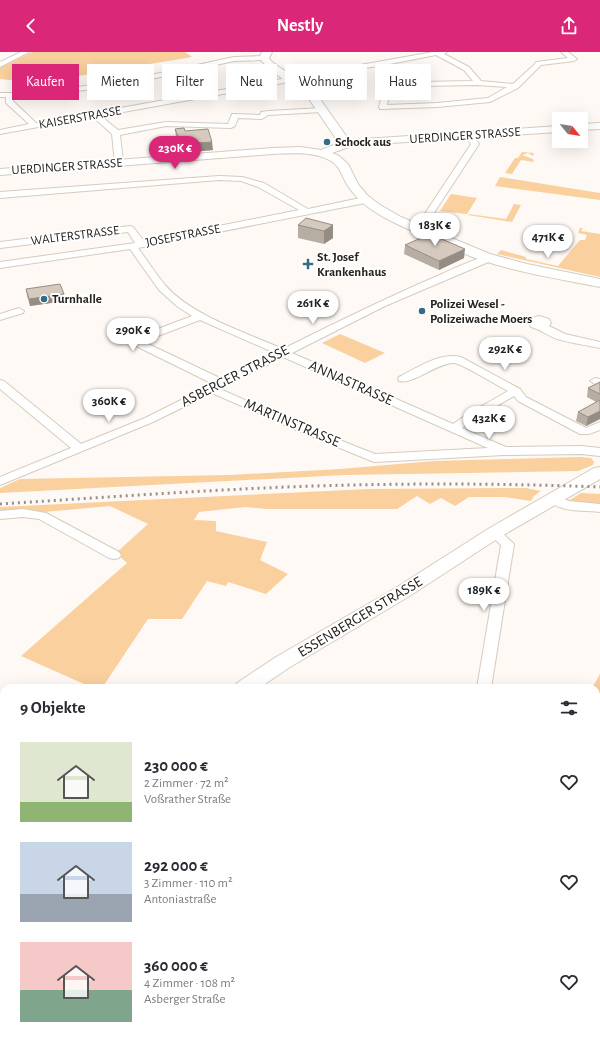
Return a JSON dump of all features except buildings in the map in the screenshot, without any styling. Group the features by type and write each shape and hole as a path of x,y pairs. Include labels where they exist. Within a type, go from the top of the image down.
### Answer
{"main road":[{"path":"266,55 274,69 285,76"},
{"path":"316,100 342,140 347,144 355,144 358,147"},
{"path":"588,127 600,126"},
{"name":"UERDINGER STRASSE","path":"0,172 288,150 320,154 347,144 552,130"},
{"name":"UERDINGER STRASSE","path":"332,158 371,142"},
{"path":"320,154 332,158 342,164 351,181 365,200 384,213 414,227 456,246 490,258 600,283"},
{"name":"ESSENBERGER STRASSE","path":"250,684 282,662 401,593 494,533 600,472"}],"street":[{"path":"0,65 26,52"},
{"path":"385,100 383,107 437,105 494,99 515,86 538,64 574,59 564,52"},
{"path":"440,53 468,70 477,79 478,83"},
{"name":"KAISERSTRASSE","path":"367,66 440,53"},
{"path":"0,95 10,96 40,94 105,85 159,76 234,59 266,55"},
{"name":"KAISERSTRASSE","path":"0,132 285,81"},
{"path":"431,84 478,83 515,86"},
{"path":"10,96 9,101 34,126"},
{"path":"116,133 166,124 231,126 235,116 262,117 264,114 268,113 322,110"},
{"path":"95,115 116,133 119,163"},
{"path":"414,227 423,223 475,144 469,136"},
{"path":"0,195 219,178 242,179 261,185 306,211"},
{"name":"JOSEFSTRASSE","path":"0,265 137,245 365,200"},
{"name":"WALTERSTRASSE","path":"0,245 130,229 137,245"},
{"name":"ANNASTRASSE","path":"137,245 162,288 182,305 200,316 504,451"},
{"name":"ASBERGER STRASSE","path":"0,481 149,420 281,352 381,304 490,258"},
{"path":"0,317 18,311"},
{"path":"200,316 146,337 141,340 140,344 221,383"},
{"path":"543,326 546,330 564,338 600,345"},
{"path":"403,379 441,361 457,359 516,391 522,399 584,432 590,431 600,425"},
{"path":"0,383 79,448"},
{"name":"MARTINSTRASSE","path":"210,388 300,428 374,458 504,451"},
{"path":"454,429 472,416 516,391"},
{"path":"504,451 581,450 600,452"},
{"path":"554,499 566,505 600,508"},
{"path":"0,514 23,513 42,516 114,555"},
{"path":"485,684 508,544 494,533"}],"shaded area":[{"path":"32,52 185,52 192,57 150,64 87,64 87,74 79,76 79,64 12,64 12,80 0,79 0,68"},
{"path":"522,152 534,153 533,156 528,153 522,155 533,159 534,162 521,160 512,174 505,173 515,158 518,158"},
{"path":"500,177 600,193 600,200 495,186"},
{"path":"451,194 477,198 467,214 440,211"},
{"path":"514,204 521,205 512,222 468,215 506,219"},
{"path":"580,228 583,228 581,231 600,234 600,277 497,254 501,250 526,257 526,259 558,266 580,240 585,240 587,235 578,233"},
{"path":"340,334 385,353 365,363 322,343"},
{"path":"580,457 591,458 594,462 593,465 578,471 344,475 0,493 0,488 20,479 230,475 340,469 434,461"},
{"path":"526,488 541,491 534,496 531,501 504,497 469,497 455,506 441,498 430,504 417,496 397,509 267,509 245,507 199,512 194,520 216,521 216,531 267,542 260,560 288,574 266,594 228,582 226,586 207,581 182,619 148,619 105,684 84,684 21,656 127,563 116,553 148,524 110,506 33,513 0,513 0,507 368,489"},
{"path":"581,493 600,494 600,504 565,503"},
{"path":"600,674 600,684 594,684"}],"railway":[{"path":"0,504 215,490 286,487 404,484 600,487"}],"place":[{"name":"Schock aus","path":"327,142"},
{"name":"St. Josef Krankenhaus","path":"308,264"},
{"name":"Turnhalle","path":"44,299"},
{"name":"Polizei Wesel - Polizeiwache Moers","path":"422,311"}]}
